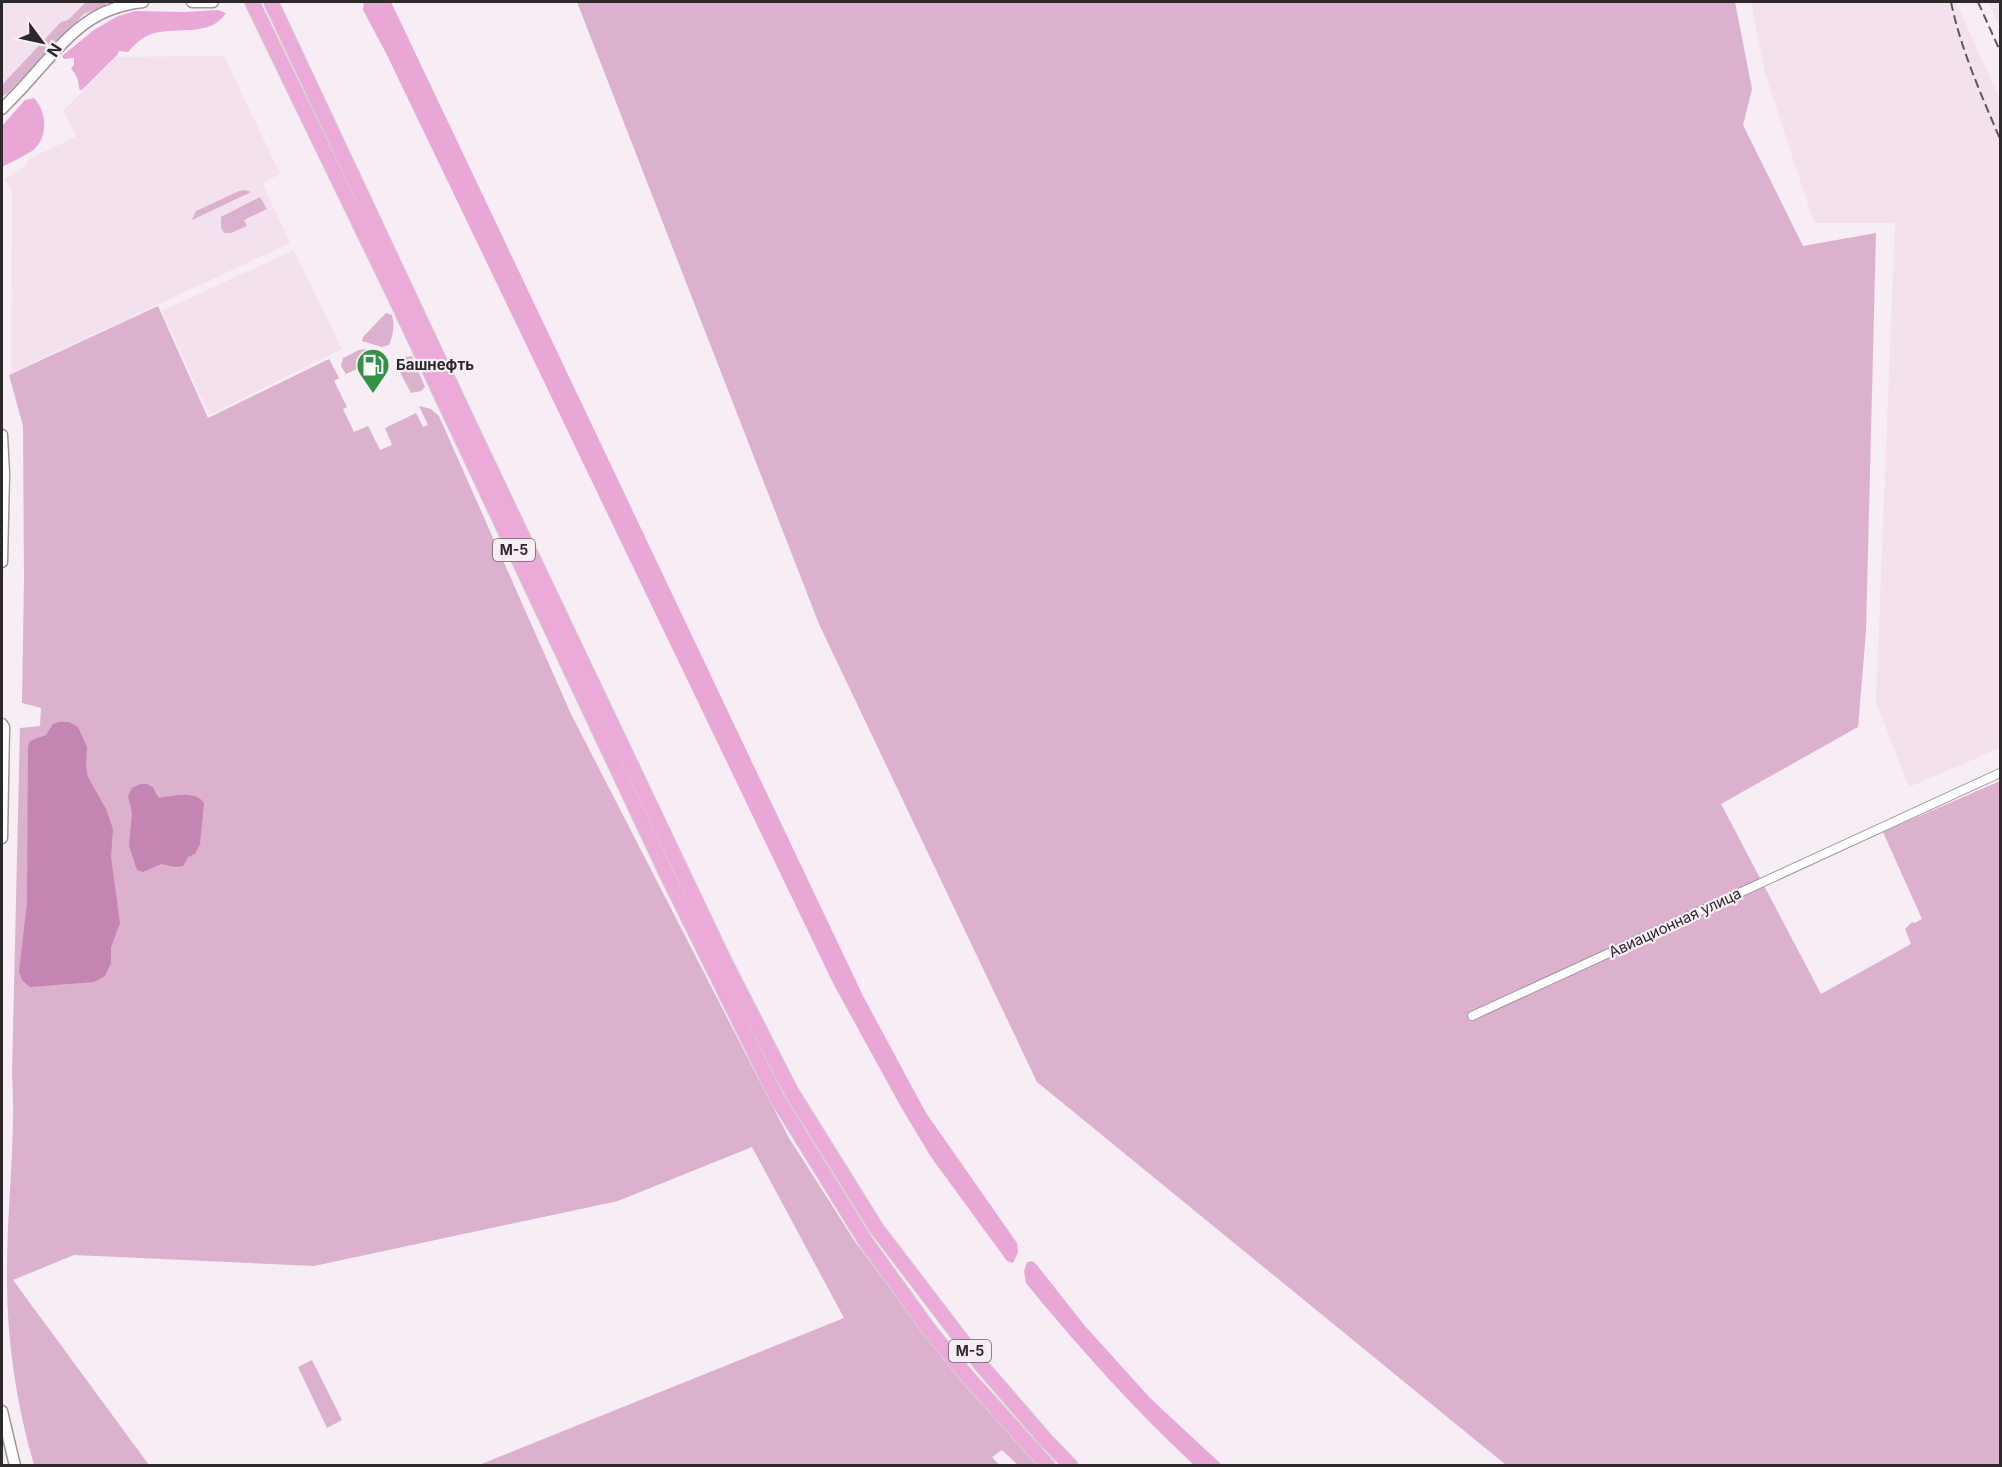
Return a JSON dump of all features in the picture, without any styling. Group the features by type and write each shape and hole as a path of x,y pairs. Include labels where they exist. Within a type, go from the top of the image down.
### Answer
{"highway":[{"name":"М-5","path":"252,2 396,299 668,878 777,1098 866,1242 931,1332 967,1376 1048,1466"},
{"name":"М-5","path":"271,2 719,950 791,1091 876,1229 981,1365 1071,1466"}],"street":[{"path":"2,109 84,22 124,3 143,2"},
{"path":"192,2 213,2"},
{"path":"2,435 4,474 2,562"},
{"path":"2,724 4,741 2,838"},
{"name":"Авиационная улица","path":"1472,1016 2001,773"},
{"path":"2,1411 15,1466"}],"shaded area":[{"path":"2,2 89,2 2,93"},
{"path":"86,2 108,2 103,7 84,14 2,97 2,85 61,22 68,20"},
{"path":"364,2 391,2 863,996 926,1113 1017,1243 1018,1252 1013,1263 1007,1261 931,1157 834,985 386,53 363,10"},
{"path":"577,2 1735,2 1752,89 1743,125 1803,246 1876,233 1866,631 1858,727 1721,804 1821,994 1911,944 1905,929 1912,922 1915,923 1922,919 1883,832 2000,781 2000,1465 1506,1465 1037,1082 819,624"},
{"path":"1751,2 1956,2 2000,100 2000,748 1909,787 1876,702 1895,223 1814,223 1765,73"},
{"path":"1988,2 2000,2 2000,28"},
{"path":"218,10 226,13 220,21 212,25 193,30 155,33 140,40 128,52 119,51 82,90 79,89 75,73 71,69 74,65 74,58 64,59 62,56 94,30 116,17 135,11"},
{"path":"224,56 280,174 262,183 290,243 11,373 12,192 5,179 26,165 29,159 77,136 63,111 116,57"},
{"path":"34,98 44,117 44,132 38,146 2,167 2,126 25,100"},
{"path":"245,190 251,192 192,220 196,211"},
{"path":"260,197 267,209 244,220 247,226 231,233 224,233 221,228 221,217"},
{"path":"294,250 342,349 209,415 162,311"},
{"path":"158,306 208,418 329,359 339,378 334,381 347,407 343,409 354,432 368,426 380,450 392,445 385,428 416,413 423,427 428,425 419,406 431,409 439,416 571,714 789,1138 856,1243 959,1379 1037,1465 1018,1465 1002,1450 992,1457 1000,1466 479,1465 844,1318 752,1147 618,1201 314,1266 74,1255 13,1280 149,1465 34,1465 13,1369 8,1320 7,1271 13,1122 12,1073 20,728 40,726 41,708 22,703 23,426 9,375"},
{"path":"386,313 392,315 393,323 389,345 382,347 362,341 363,337"},
{"path":"365,349 378,353 380,358 346,374 341,366 343,358"},
{"path":"412,356 425,387 421,391 411,393 395,363 399,358"},
{"path":"69,722 78,727 87,747 88,777 106,809 113,829 111,857 120,923 111,947 111,963 105,976 94,982 30,987 22,980 19,971 27,903 28,747 30,741 46,735 53,724"},
{"path":"141,784 154,788 159,798 189,795 195,796 204,803 200,844 195,854 188,857 183,866 161,864 143,872 137,870 129,846 132,813 128,796 132,788"},
{"path":"1032,1261 1085,1326 1151,1399 1222,1465 1194,1465 1107,1377 1026,1283 1024,1271 1027,1262"},
{"path":"312,1360 342,1420 327,1428 298,1367"}],"railway":[{"path":"1951,2 1966,55 2000,139"},
{"path":"1978,2 2000,51"}],"place":[{"name":"Башнефть","path":"373,394"}]}
